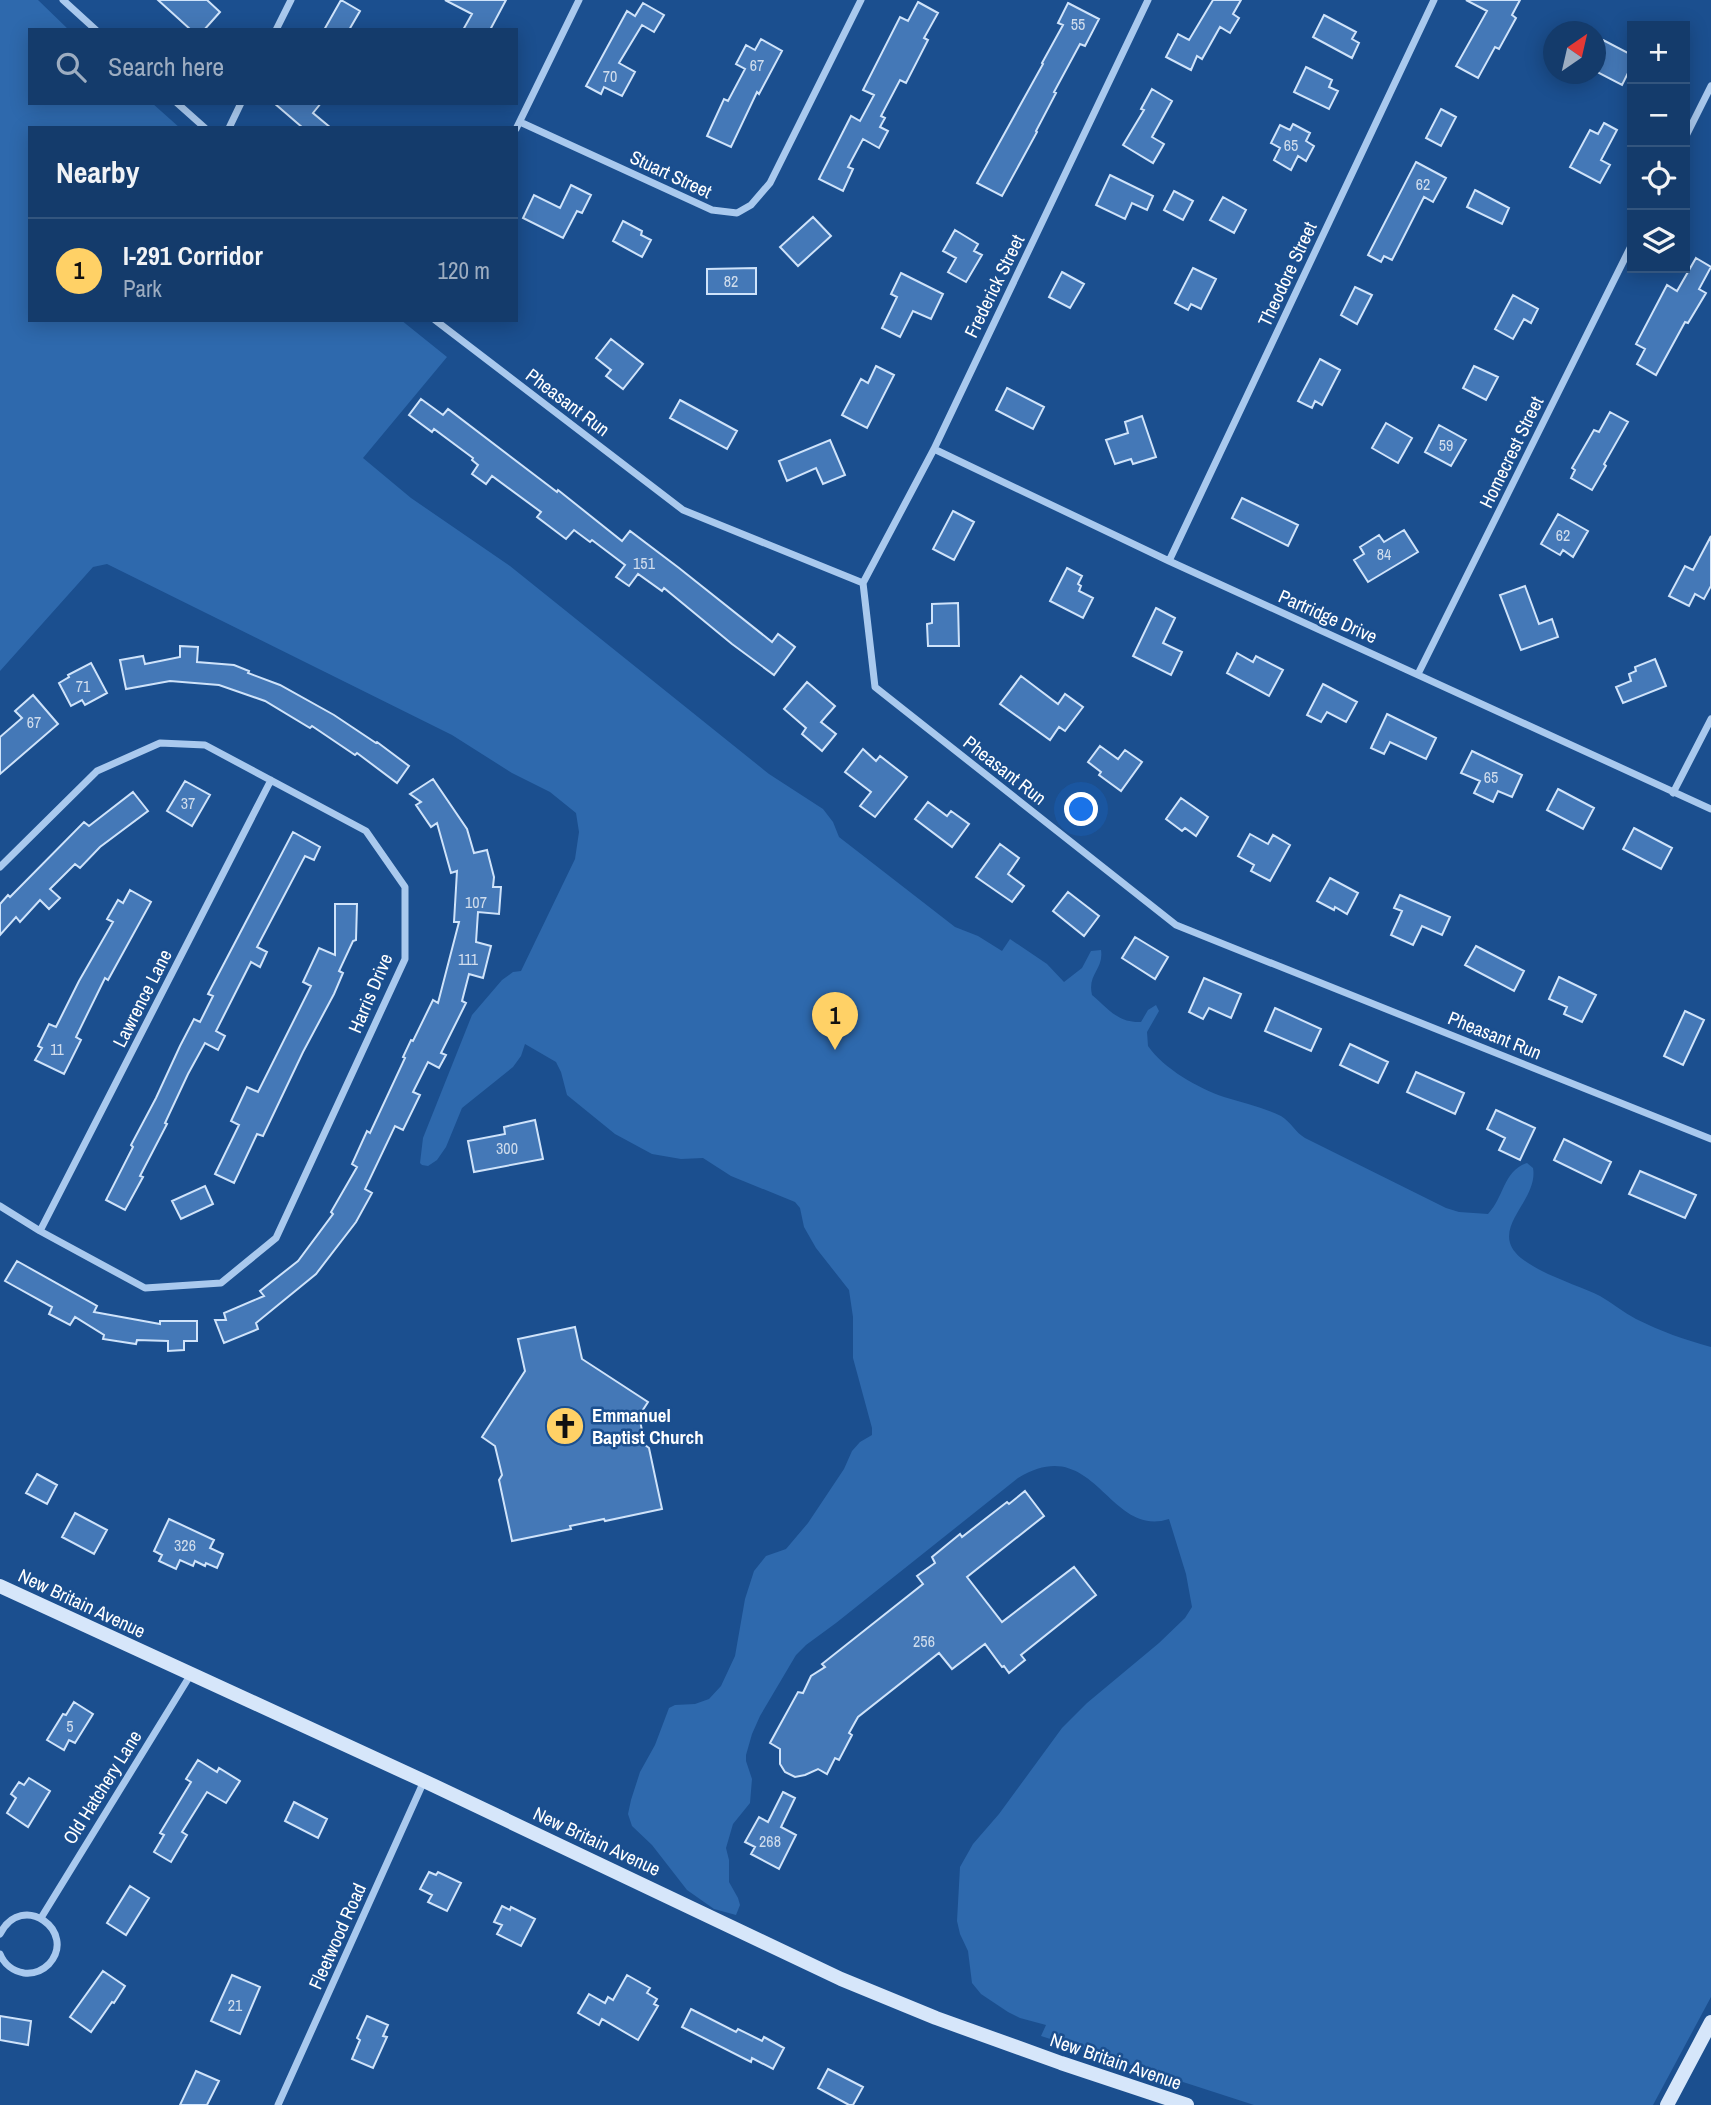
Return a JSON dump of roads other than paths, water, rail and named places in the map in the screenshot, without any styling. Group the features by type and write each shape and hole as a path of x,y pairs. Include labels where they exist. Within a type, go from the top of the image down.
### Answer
{"main road":[{"name":"New Britain Avenue","path":"0,1586 424,1781 841,1979 961,2027 1187,2105"},
{"path":"1667,2105 1711,2022"}],"street":[{"path":"63,0 94,28"},
{"path":"277,28 291,0"},
{"path":"518,125 579,0"},
{"name":"Stuart Street","path":"518,125 712,210 737,213 751,205 770,183 860,0"},
{"name":"Frederick Street","path":"863,583 934,449 1148,0"},
{"name":"Theodore Street","path":"1169,561 1434,0"},
{"path":"1690,128 1711,86"},
{"path":"179,105 203,126"},
{"path":"230,126 240,105"},
{"name":"Homecrest Street","path":"1418,674 1627,254"},
{"name":"Pheasant Run","path":"438,322 683,510 863,583 875,687 1176,925 1711,1139"},
{"name":"Partridge Drive","path":"934,449 1169,561 1711,809"},
{"path":"1673,793 1711,719"},
{"name":"Harris Drive","path":"0,867 97,771 160,743 205,745 366,831 405,887 405,960 276,1238 221,1283 145,1288 0,1206"},
{"name":"Lawrence Lane","path":"40,1231 271,780"},
{"name":"Old Hatchery Lane","path":"41,1918 191,1673"},
{"name":"Fleetwood Road","path":"278,2105 424,1781"},
{"path":"0,1934 14,1918 32,1915 41,1918 54,1932 57,1941 52,1960 37,1972 18,1972 9,1967 0,1954"}],"place":[{"name":"I-291 Corridor","path":"835,1050"},
{"name":"Emmanuel Baptist Church","path":"565,1426"}]}
